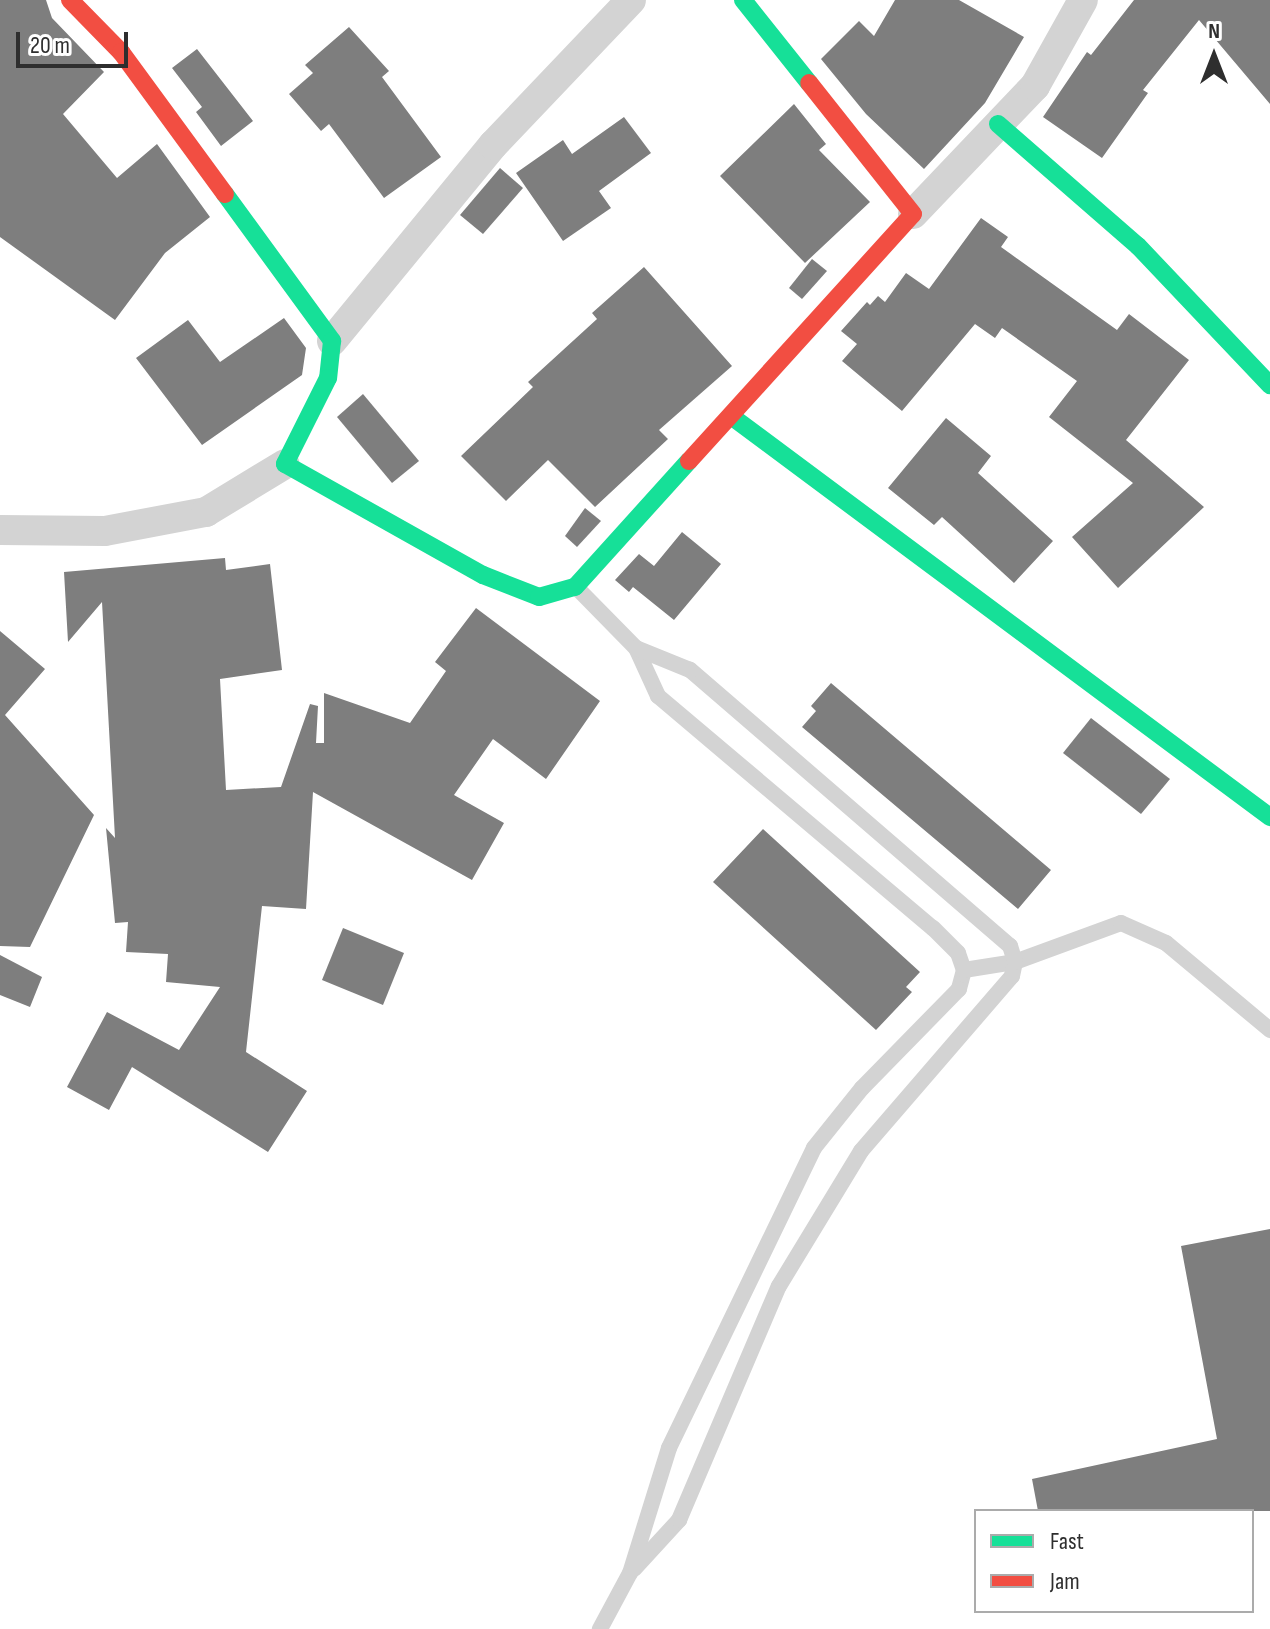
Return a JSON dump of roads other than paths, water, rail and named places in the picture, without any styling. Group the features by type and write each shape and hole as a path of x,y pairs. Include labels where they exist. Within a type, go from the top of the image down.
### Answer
{"street":[{"path":"70,0 121,52 332,341"},
{"path":"0,530 105,531 206,512 285,464 328,378 332,341 493,145 631,0"},
{"path":"743,0 913,214"},
{"path":"285,464 483,575 539,597 575,587 913,214 1035,86 1083,0"},
{"path":"998,124 1138,246 1270,385"},
{"path":"731,416 1270,817"}],"lane":[{"path":"575,587 636,648 658,696 933,928 958,953 964,970 959,989 862,1088 814,1148 669,1448 630,1573 600,1629"},
{"path":"630,1573 679,1520 779,1286 861,1151 1012,976 1015,962 1010,946 690,670 636,648"},
{"path":"964,970 1015,962 1095,928 1121,923 1143,928 1270,1030"}]}
